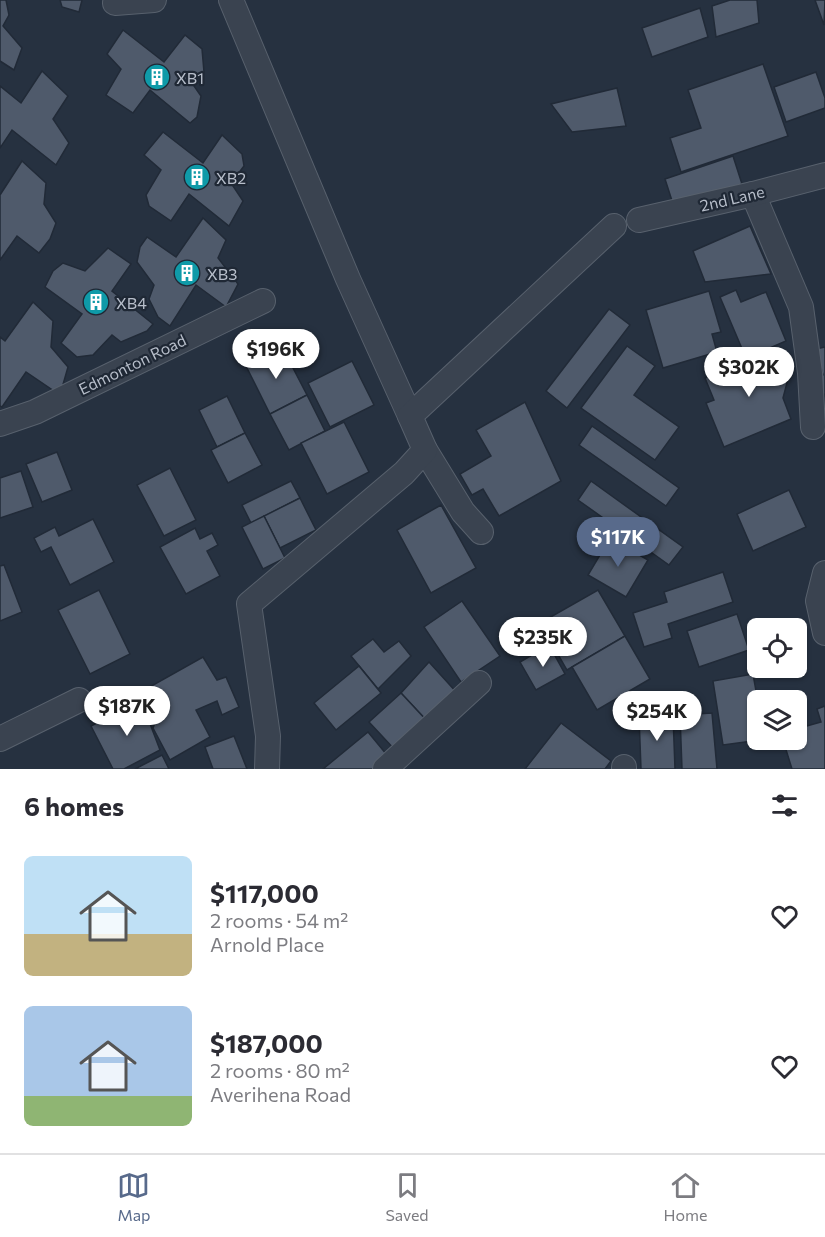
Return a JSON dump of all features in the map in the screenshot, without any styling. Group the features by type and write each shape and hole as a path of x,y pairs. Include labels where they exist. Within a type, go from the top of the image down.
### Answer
{"street":[{"path":"115,3 154,0"},
{"path":"231,0 348,279 425,450 463,512 481,532"},
{"name":"2nd Lane","path":"639,220 825,175"},
{"path":"753,194 801,307 810,373 813,427"},
{"path":"410,416 614,226"},
{"name":"Edmonton Road","path":"0,424 34,412 263,301"},
{"path":"267,769 268,736 249,604 404,473 425,450"},
{"path":"825,573 818,601 825,633"},
{"path":"385,769 479,683"},
{"path":"0,739 79,700"}],"building":[{"path":"0,0 6,0 9,15 3,26 22,48 14,70 0,61"},
{"path":"60,0 82,0 79,12 62,7"},
{"path":"730,0 757,0 759,23 716,37 712,6"},
{"path":"815,0 825,0 824,25"},
{"path":"700,8 708,37 652,57 642,28"},
{"name":"XB1","path":"123,30 164,62 185,35 202,49 204,72 192,83 201,96 197,117 190,123 150,90 133,113 106,95 121,69 107,54"},
{"path":"763,64 788,136 681,172 670,138 701,128 688,90"},
{"path":"42,71 68,96 53,119 69,143 56,165 12,130 0,148 0,86 21,103"},
{"path":"816,72 825,98 825,108 786,122 774,87"},
{"path":"617,88 626,126 572,132 551,104"},
{"name":"XB2","path":"163,132 203,163 222,135 242,154 244,166 231,183 243,201 229,226 189,194 171,221 149,206 146,195 161,170 144,155"},
{"path":"733,156 742,184 674,207 665,179"},
{"path":"22,161 46,183 44,204 56,223 50,239 39,253 17,236 0,260 0,195"},
{"name":"XB3","path":"203,218 226,240 218,258 238,284 226,307 196,285 170,326 158,317 149,299 154,285 137,262 140,247 147,237 176,257"},
{"path":"750,226 771,274 705,282 693,251"},
{"name":"XB4","path":"108,248 131,264 112,291 153,324 147,331 121,342 112,335 93,355 77,357 61,343 82,314 45,287 53,271 63,263 85,271"},
{"path":"736,290 741,302 766,292 786,341 746,358 720,297"},
{"path":"709,291 721,332 712,334 717,352 663,368 646,310"},
{"path":"33,302 53,321 51,347 68,367 60,395 26,372 2,407 0,406 0,337 5,341"},
{"path":"609,309 630,325 567,408 546,391"},
{"path":"281,345 307,395 270,414 245,364"},
{"path":"627,346 655,366 634,395 679,427 655,460 581,408"},
{"path":"825,347 825,397 816,379 823,375 816,349"},
{"path":"776,349 788,379 783,398 791,419 724,447 706,403 714,400 705,378"},
{"path":"352,361 374,405 330,427 308,383"},
{"path":"307,395 325,431 289,450 270,414"},
{"path":"227,396 245,433 217,447 199,410"},
{"path":"525,402 561,481 499,516 483,489 472,495 460,474 491,456 476,430"},
{"path":"344,422 369,472 327,494 301,443"},
{"path":"592,426 679,488 666,506 579,445"},
{"path":"245,433 262,465 228,483 211,450"},
{"path":"57,452 72,490 42,502 26,464"},
{"path":"170,468 196,520 164,536 137,485"},
{"path":"21,471 33,507 0,518 0,478"},
{"path":"291,481 300,498 251,523 242,505"},
{"path":"591,481 683,547 669,565 578,500"},
{"path":"789,490 806,527 753,551 737,514"},
{"path":"300,498 316,530 280,548 264,516"},
{"path":"441,505 476,568 431,593 397,530"},
{"path":"264,516 285,558 263,569 242,527"},
{"path":"93,519 114,562 70,585 51,547 41,552 34,538 55,527 59,536"},
{"path":"195,528 200,539 212,533 218,545 207,551 220,576 186,594 160,547"},
{"path":"610,538 648,560 626,597 588,575"},
{"path":"4,565 22,612 0,621 0,566"},
{"path":"723,572 733,602 668,624 672,638 644,647 633,613 667,602 664,592"},
{"path":"99,590 130,654 90,674 58,610"},
{"path":"598,590 625,636 567,670 540,623"},
{"path":"462,601 500,656 461,682 424,627"},
{"path":"737,614 747,651 699,667 687,631"},
{"path":"625,636 650,679 597,710 572,667"},
{"path":"373,639 384,652 399,641 411,656 378,689 351,656"},
{"path":"549,645 565,674 536,690 520,662"},
{"path":"203,657 217,680 226,677 239,707 222,715 217,701 196,710 210,737 170,760 153,728 159,712 146,689"},
{"path":"429,662 458,694 428,722 401,693"},
{"path":"359,666 381,693 336,730 314,703"},
{"path":"747,675 747,678 754,678 756,690 747,690 747,742 723,745 713,681"},
{"path":"401,693 428,722 396,751 369,722"},
{"path":"141,700 160,750 124,769 113,769 91,726"},
{"path":"825,706 825,769 792,769 786,750 807,750 807,726 821,722 817,709"},
{"path":"712,713 717,769 682,769 680,715"},
{"path":"673,715 675,769 641,769 639,716"},
{"path":"561,723 611,761 605,769 525,769"},
{"path":"368,732 387,755 374,769 323,769"},
{"path":"234,736 247,769 213,769 205,747"},
{"path":"162,755 169,769 135,769"}],"place":[{"name":"XB1","path":"157,77"},
{"name":"XB2","path":"197,177"},
{"name":"XB3","path":"187,273"},
{"name":"XB4","path":"96,302"}]}
